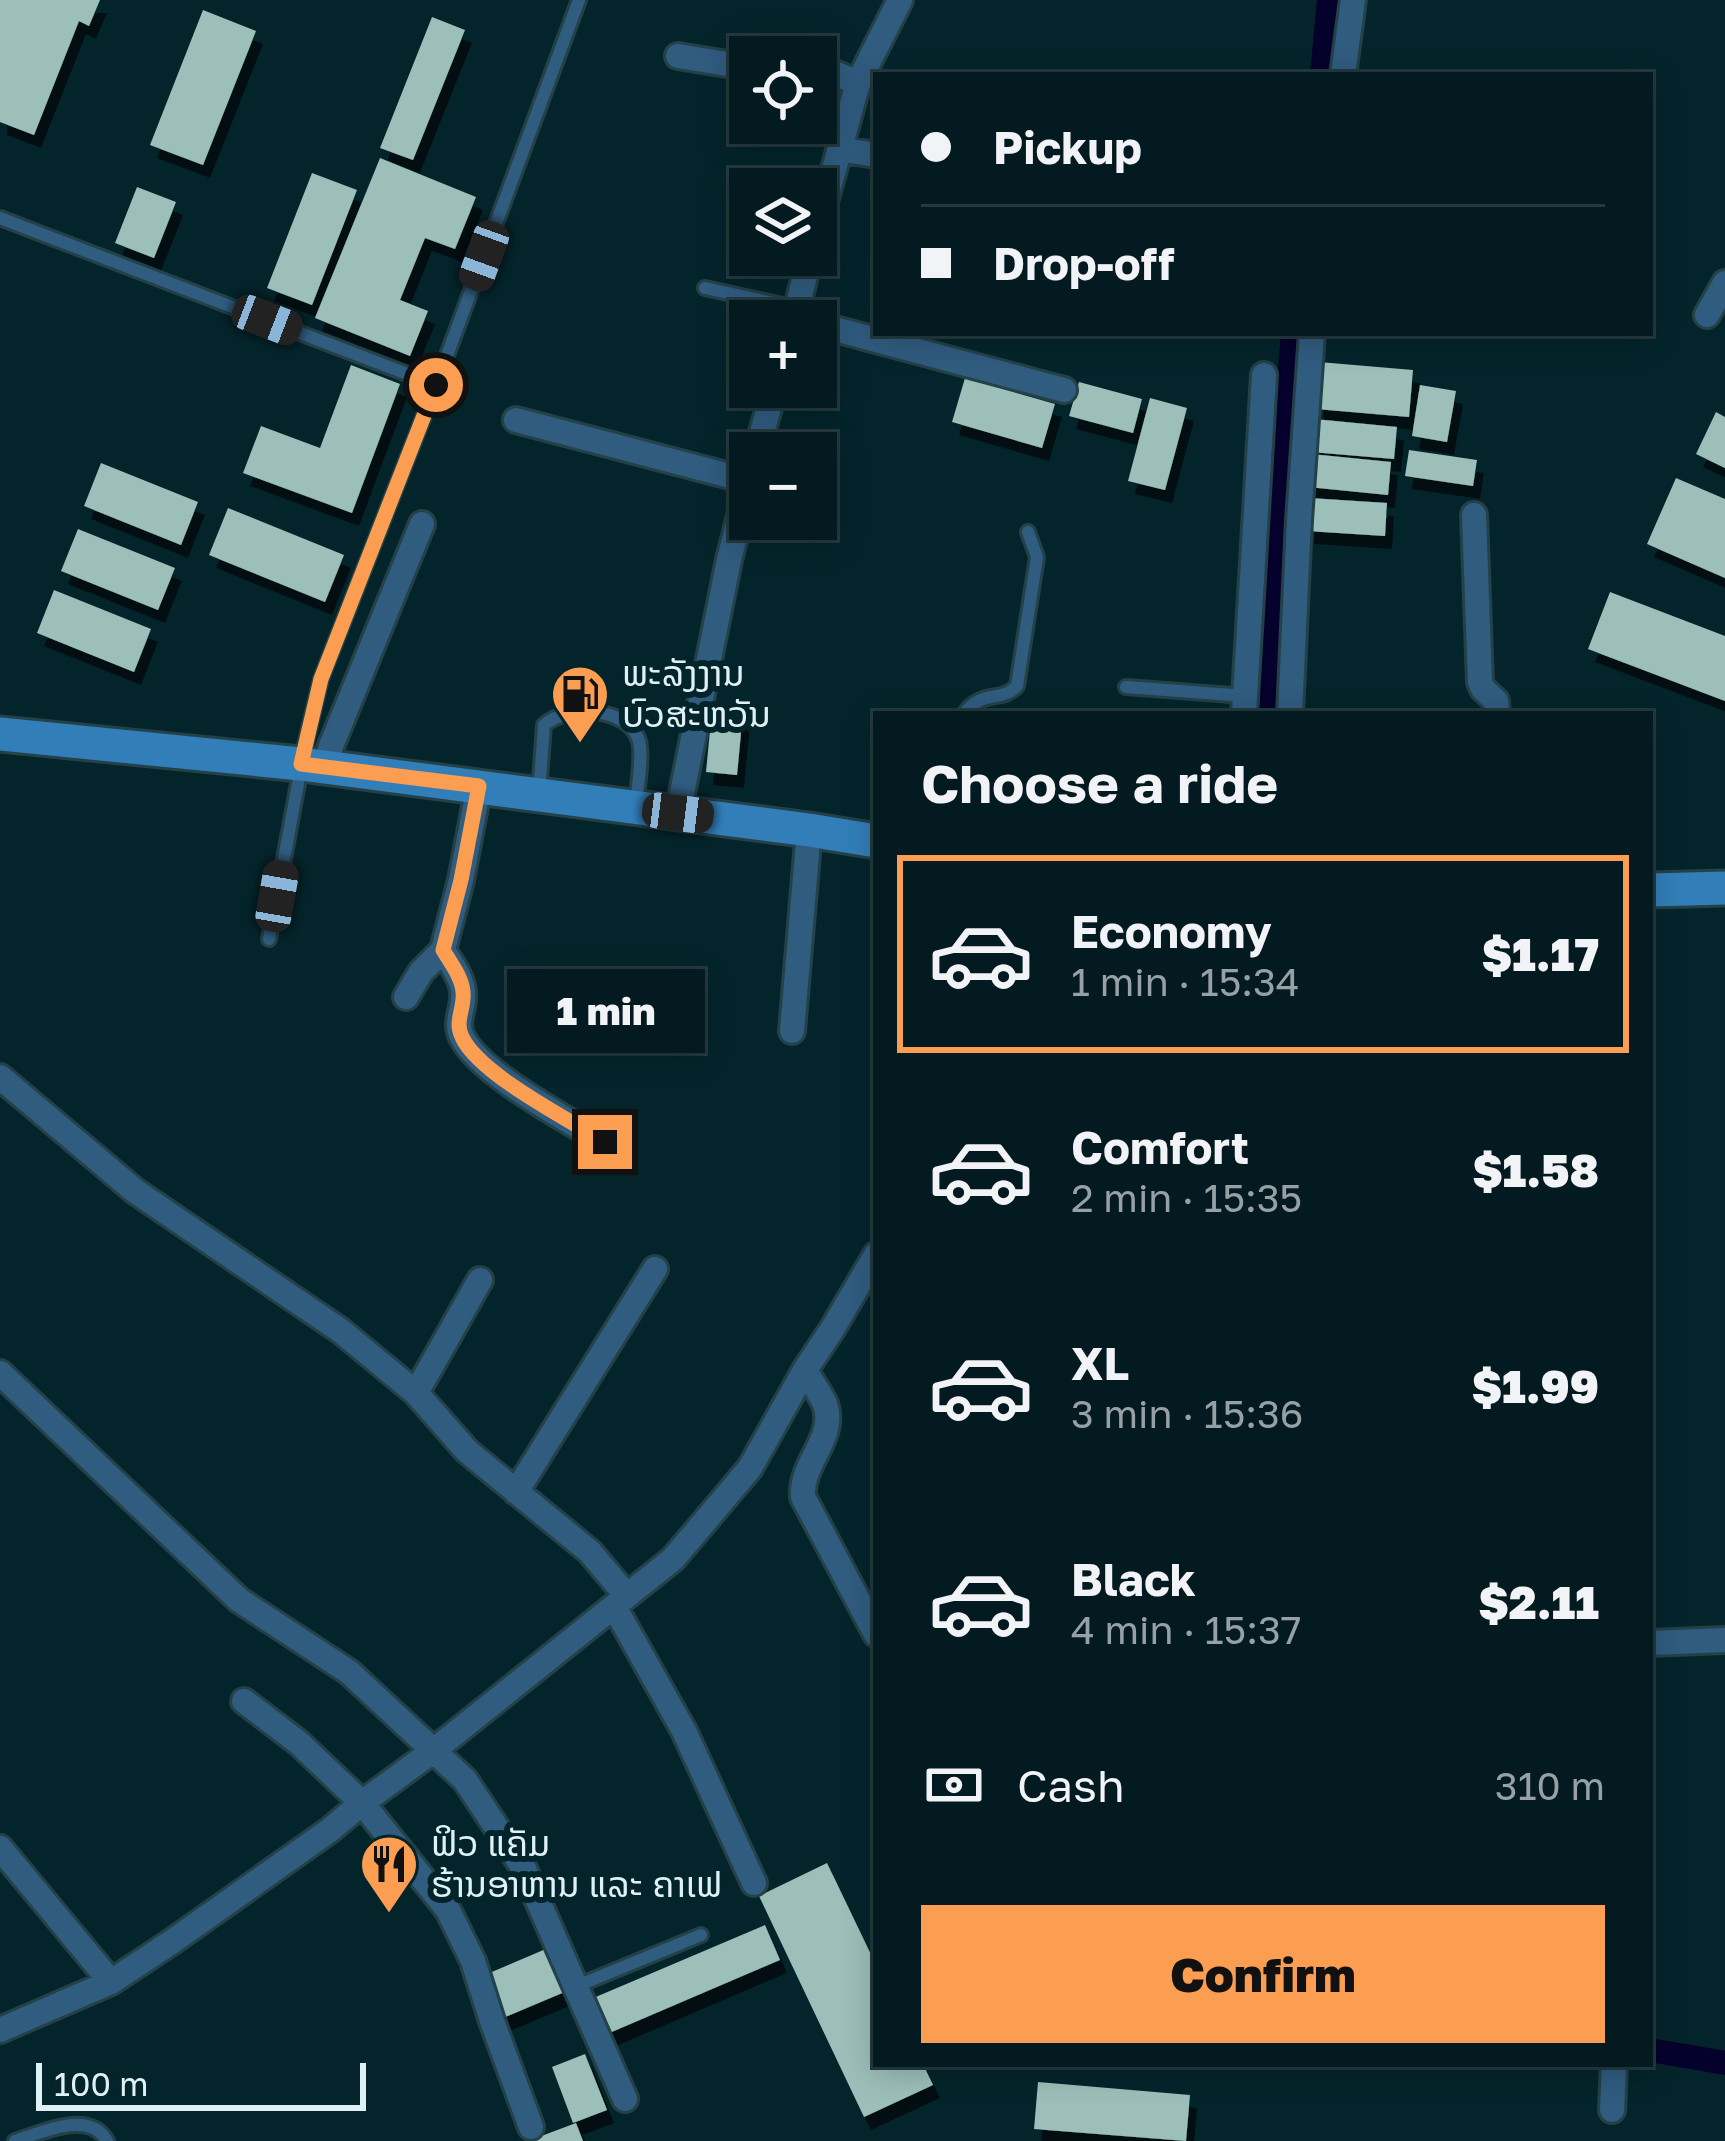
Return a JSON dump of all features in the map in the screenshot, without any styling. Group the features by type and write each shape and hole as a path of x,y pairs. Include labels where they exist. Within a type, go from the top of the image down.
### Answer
{"street":[{"path":"834,168 858,83 900,0"},
{"path":"1343,72 1353,0"},
{"path":"678,56 729,64"},
{"path":"837,74 858,83"},
{"path":"839,149 873,155"},
{"path":"1707,315 1725,283"},
{"path":"837,328 1064,390"},
{"path":"1290,711 1312,336"},
{"path":"1245,705 1264,375"},
{"path":"516,420 729,473"},
{"path":"1474,515 1480,682 1496,701 1497,711"},
{"path":"313,766 331,746 422,524"},
{"path":"678,813 734,540"},
{"path":"0,734 479,786 873,841"},
{"path":"406,997 421,972 443,950 479,786"},
{"path":"791,1030 808,830"},
{"path":"1653,890 1725,888"},
{"path":"443,950 463,985 458,1023 467,1046 530,1096 605,1142"},
{"path":"0,1077 135,1191 341,1331 416,1393 467,1451 590,1552 621,1601 754,1883"},
{"path":"516,1492 655,1270"},
{"path":"0,2030 111,1982 296,1855 673,1559 750,1468 805,1370 872,1271"},
{"path":"416,1393 480,1280"},
{"path":"805,1370 825,1404 828,1421 805,1473 803,1497 873,1628"},
{"path":"0,1373 239,1600 349,1672 465,1780 524,1869 625,2099"},
{"path":"1653,1643 1725,1640"},
{"path":"244,1701 299,1743 362,1803 448,1910 473,1961 531,2127"},
{"path":"0,1848 111,1982"},
{"path":"1612,2110 1614,2067"}],"lane":[{"path":"268,939 313,766 321,679 579,0"},
{"path":"0,218 436,385"},
{"path":"705,288 743,300"},
{"path":"967,711 984,697 1011,692 1017,686 1037,557 1028,532"},
{"path":"1126,687 1245,705"},
{"path":"539,794 544,724 570,712 604,713 626,723 638,736 636,807"},
{"path":"575,1987 701,1936"},
{"path":"15,2141 69,2125 102,2132 107,2141"}],"building":[{"path":"0,0 100,0 89,26 79,21 34,135 0,122"},
{"path":"203,10 256,31 203,165 150,145"},
{"path":"432,17 465,30 413,160 380,148"},
{"path":"380,158 476,197 455,249 425,238 400,300 428,311 410,356 315,318"},
{"path":"312,173 357,190 312,305 267,288"},
{"path":"137,187 176,202 154,258 115,243"},
{"path":"1319,362 1413,370 1409,417 1316,409"},
{"path":"351,365 400,384 352,513 243,473 261,426 320,448"},
{"path":"965,378 1055,404 1042,448 952,422"},
{"path":"1079,382 1142,399 1133,433 1069,416"},
{"path":"1420,385 1456,391 1447,442 1412,436"},
{"path":"1150,398 1187,408 1165,490 1128,481"},
{"path":"1716,412 1725,417 1725,468 1696,454"},
{"path":"1314,419 1397,427 1394,459 1311,452"},
{"path":"1409,450 1477,460 1473,486 1405,476"},
{"path":"1311,454 1391,462 1388,495 1308,487"},
{"path":"101,463 198,502 181,545 84,506"},
{"path":"1676,478 1725,499 1725,578 1647,544"},
{"path":"1309,498 1387,503 1385,536 1307,531"},
{"path":"228,508 344,555 325,602 209,555"},
{"path":"78,529 175,568 158,610 61,571"},
{"path":"54,590 151,629 134,672 37,633"},
{"path":"1610,592 1725,636 1725,701 1588,649"},
{"path":"712,710 743,712 737,775 706,772"},
{"path":"827,1863 873,1959 873,2067 924,2067 933,2085 864,2117 759,1896"},
{"path":"765,1925 780,1960 607,2034 591,1999"},
{"path":"548,1948 567,1991 498,2020 480,1977"},
{"path":"585,2054 607,2110 573,2123 552,2067"},
{"path":"1038,2082 1190,2095 1186,2141 1034,2129"},
{"path":"576,2123 583,2141 528,2141"}],"waterway":[{"path":"1322,72 1329,0"},
{"path":"1265,711 1293,336"},
{"path":"1653,2051 1725,2063"}],"place":[{"name":"ພະລັງງານ ບົວສະຫວັນ","path":"580,745"},
{"name":"ຟິວ ແຄັມ ຮ້ານອາຫານ ແລະ ຄາເຟ","path":"389,1915"}],"route":[{"path":"436,385 321,679 301,764 479,786 443,950 463,985 459,1034 483,1063 605,1142"}]}
